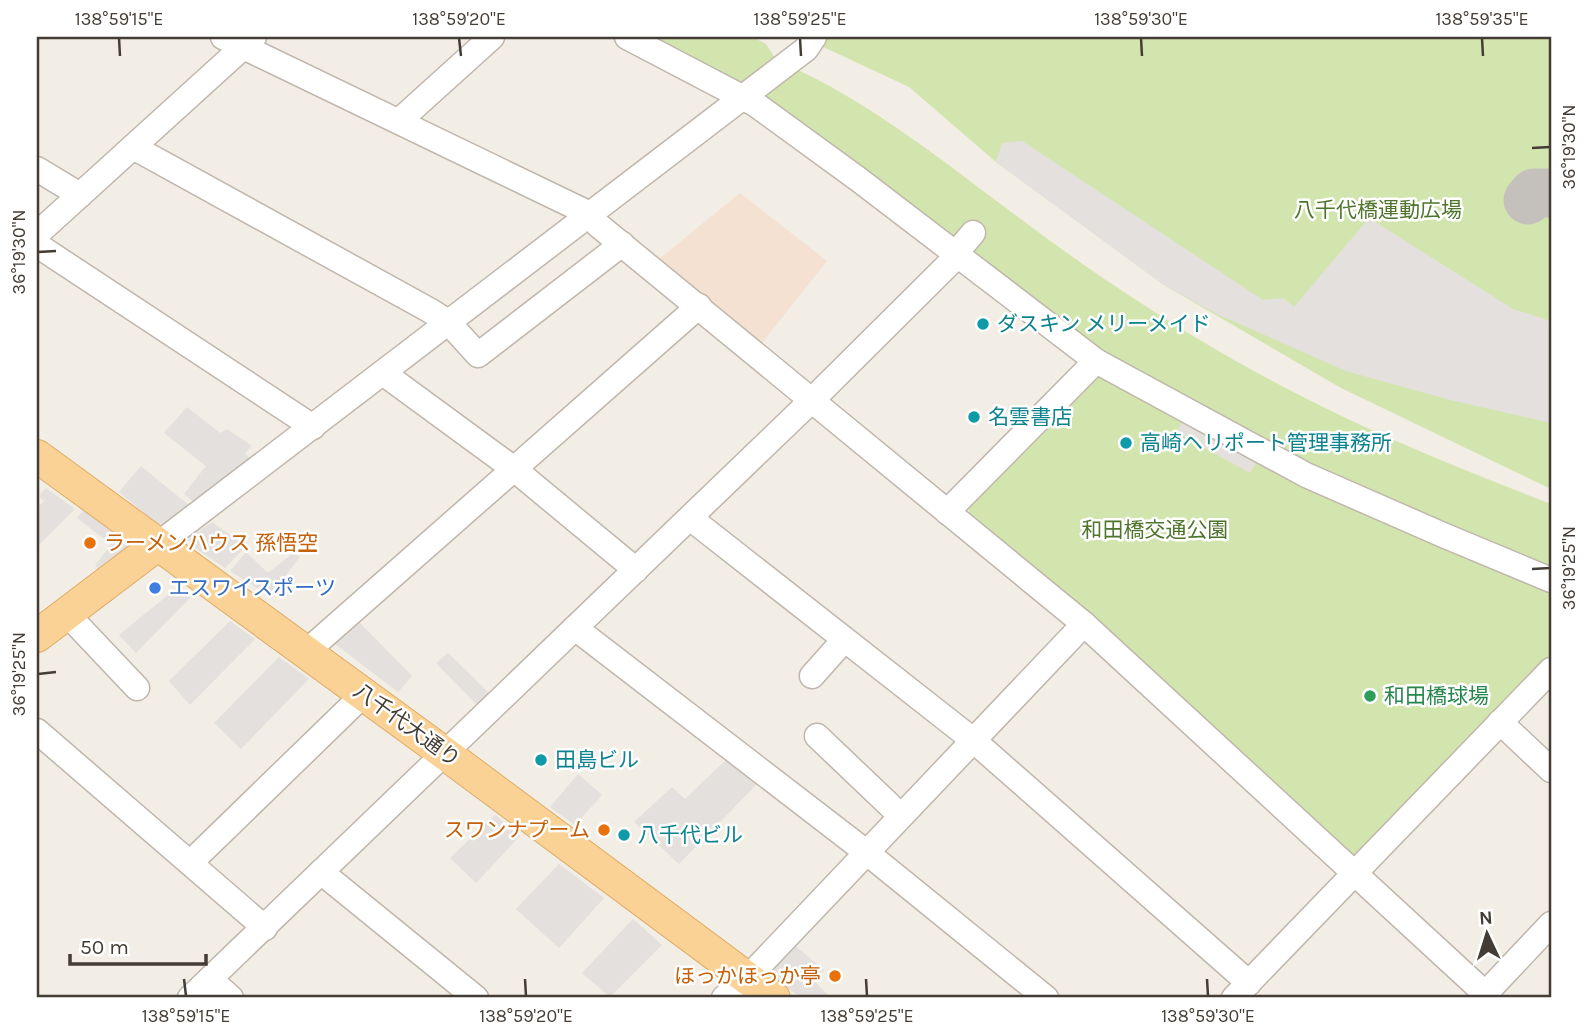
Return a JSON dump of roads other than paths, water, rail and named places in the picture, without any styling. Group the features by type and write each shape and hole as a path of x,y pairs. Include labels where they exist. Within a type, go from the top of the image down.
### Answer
{"main road":[{"name":"八千代大通り","path":"37,456 445,754 734,988 774,998"},
{"path":"37,636 157,545"}],"street":[{"path":"399,121 492,37"},
{"path":"627,37 765,111 1096,361 1306,475 1551,580"},
{"path":"37,234 133,147 241,40 590,214 598,225 1084,624 1487,996 1551,924"},
{"path":"157,545 810,43"},
{"path":"133,147 448,322 478,355 622,244"},
{"path":"37,169 80,195"},
{"path":"190,998 811,401 957,254 973,233"},
{"path":"37,245 313,427"},
{"path":"306,652 699,306"},
{"path":"947,512 1096,361"},
{"path":"383,373 514,469 636,570"},
{"path":"690,518 973,740 1242,990 1551,670"},
{"path":"66,613 137,688"},
{"path":"734,988 757,968 1084,624"},
{"path":"575,628 866,852 1046,998"},
{"path":"813,676 844,640"},
{"path":"190,863 364,694"},
{"path":"1500,722 1551,770"},
{"path":"37,731 265,928"},
{"path":"817,736 901,816"},
{"path":"321,872 476,998"},
{"path":"209,979 231,998"}],"place":[{"name":"ダスキン メリーメイド","path":"983,324"},
{"name":"名雲書店","path":"974,417"},
{"name":"高崎ヘリポート管理事務所","path":"1126,443"},
{"name":"ラーメンハウス 孫悟空","path":"90,543"},
{"name":"エスワイスポーツ","path":"155,588"},
{"name":"和田橋球場","path":"1370,696"},
{"name":"田島ビル","path":"541,760"},
{"name":"スワンナプーム","path":"604,830"},
{"name":"八千代ビル","path":"624,835"},
{"name":"ほっかほっか亭","path":"835,976"}],"park label":[{"name":"八千代橋運動広場","path":"1378,210"},
{"name":"和田橋交通公園","path":"1155,530"}]}
